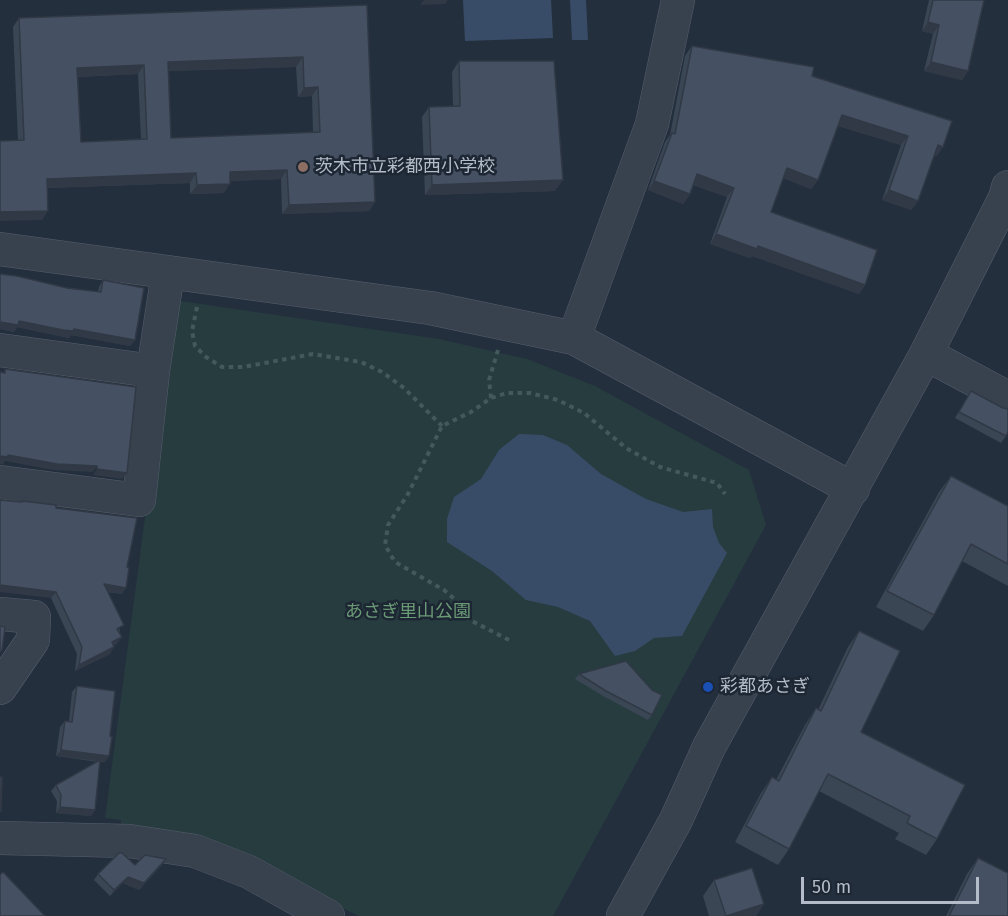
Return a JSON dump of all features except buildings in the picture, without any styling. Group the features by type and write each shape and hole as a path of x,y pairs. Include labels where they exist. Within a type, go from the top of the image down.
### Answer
{"street":[{"path":"574,338 652,124 678,0"},
{"path":"623,916 676,820 709,747 926,354 1005,198 1008,187"},
{"path":"0,249 430,308 574,338 853,489"},
{"path":"0,482 139,500 153,371 168,273"},
{"path":"0,350 153,371"},
{"path":"926,354 1008,398"},
{"path":"0,614 34,617 33,640 0,688"},
{"path":"599,916 649,826 709,747"},
{"path":"0,838 129,841 195,851 249,872 328,916"}],"path":[{"path":"197,307 192,331 195,346 206,357 222,367 243,367 313,354 361,362 404,388 442,426"},
{"path":"491,398 489,380 499,346"},
{"path":"509,640 466,618 459,603 444,590 395,562 385,545 388,525 413,484 442,426 471,412 491,398 507,393 530,393 558,400 584,413 626,448 660,468 717,483 725,494"}],"green space":[{"name":"あさぎ里山公園","path":"174,300 439,339 527,359 595,386 749,470 766,525 553,916 359,916 311,893 121,826 121,820 105,818"}],"water":[{"path":"463,0 551,0 553,38 465,41"},
{"path":"570,0 586,0 588,40 572,40"},
{"path":"519,434 543,435 567,445 601,474 646,499 683,512 712,509 713,527 719,543 727,553 682,636 654,638 635,651 615,656 590,621 558,607 526,600 492,571 447,542 447,519 454,497 481,479 499,450"}],"place":[{"name":"茨木市立彩都西小学校","path":"303,167"},
{"name":"彩都あさぎ","path":"708,687"}]}
